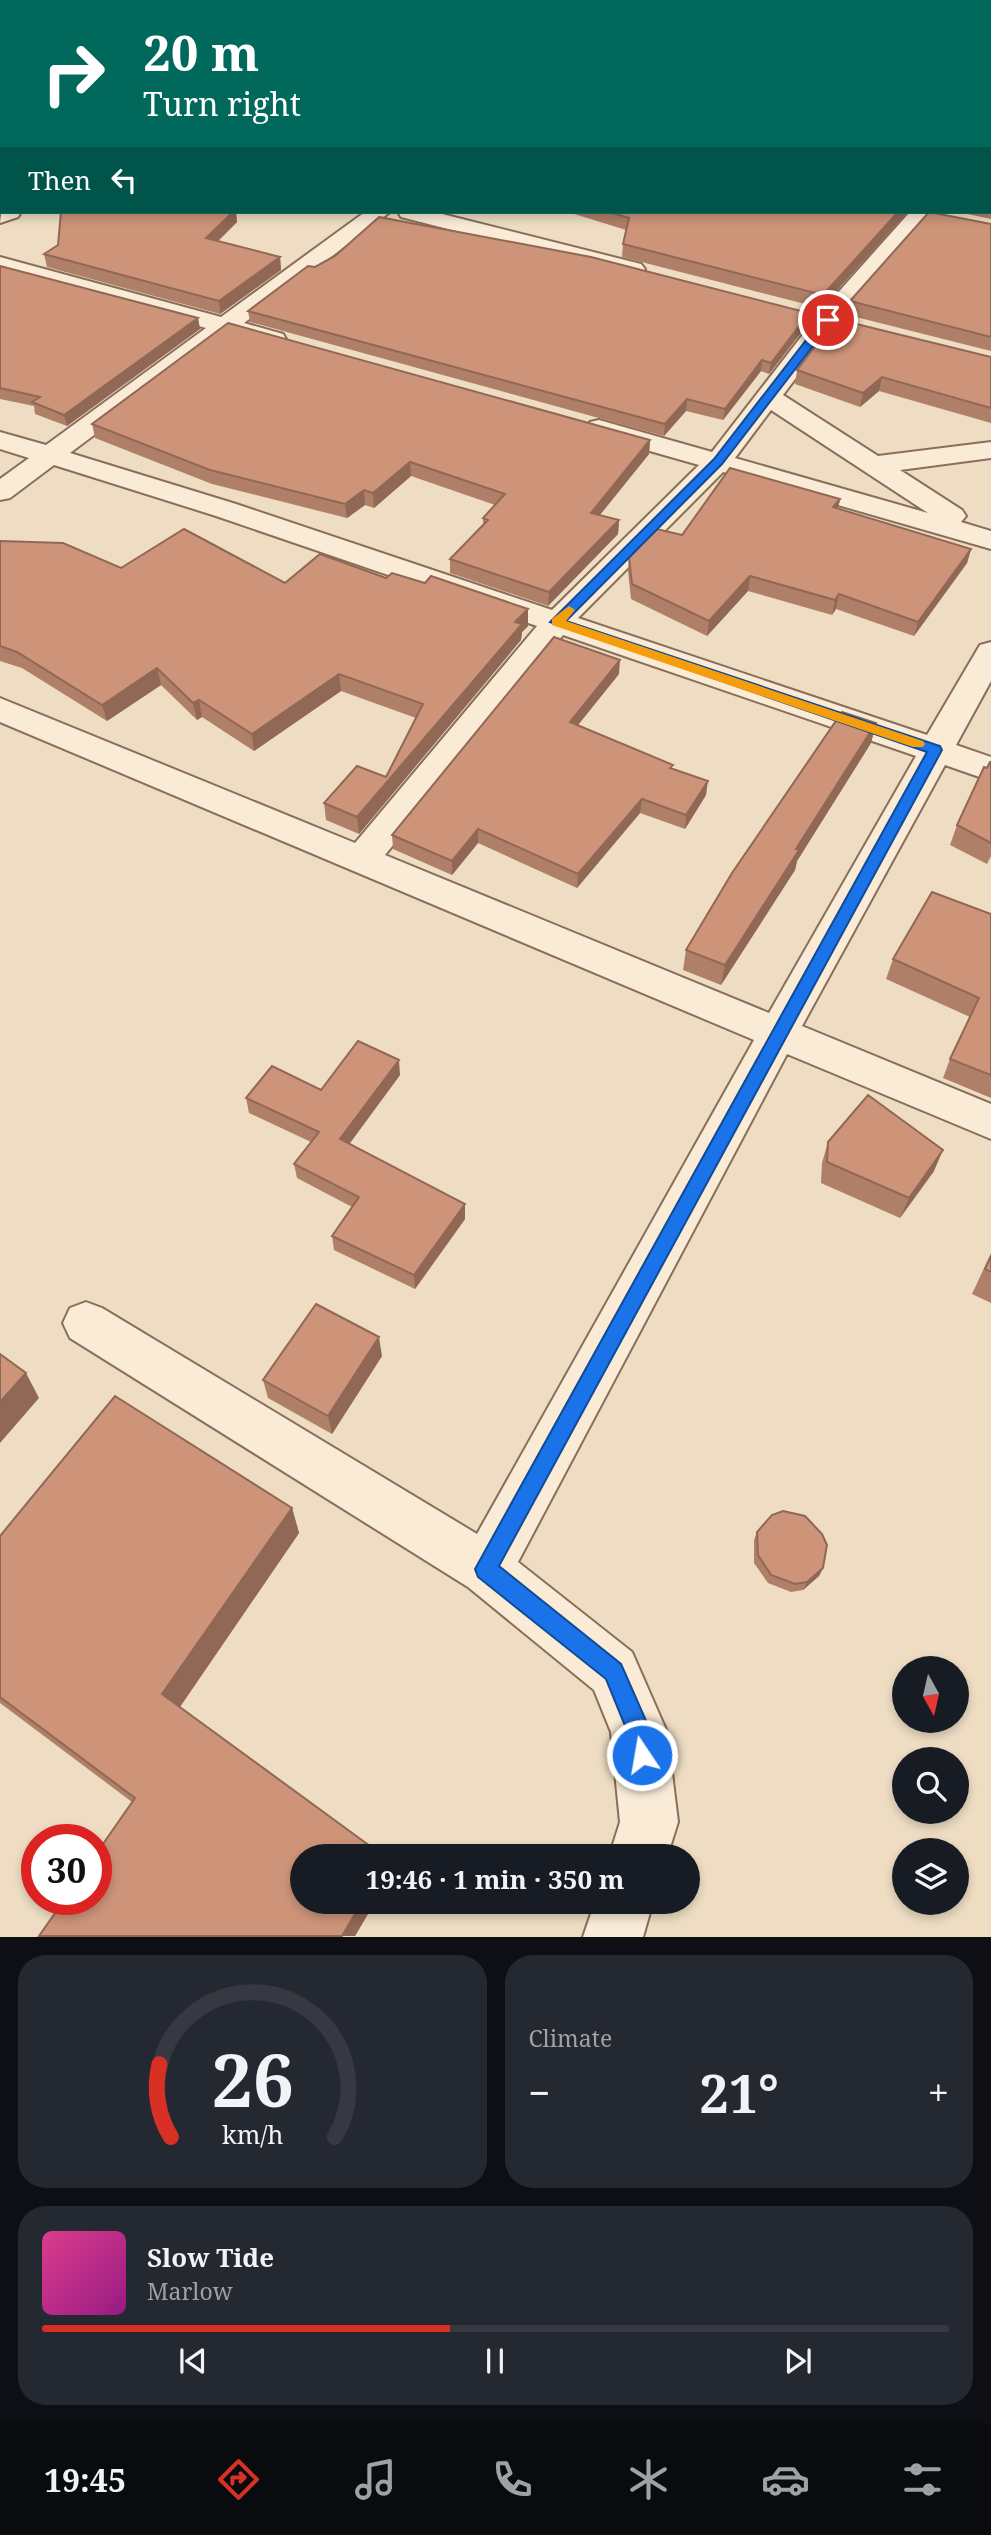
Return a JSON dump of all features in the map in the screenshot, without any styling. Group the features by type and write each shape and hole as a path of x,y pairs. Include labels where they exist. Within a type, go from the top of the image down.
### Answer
{"street":[{"path":"0,492 376,214"},
{"path":"417,214 656,275"},
{"path":"362,859 557,622 718,462 828,320 926,214"},
{"path":"0,264 304,347"},
{"path":"769,397 988,539"},
{"path":"572,420 988,539"},
{"path":"0,440 226,510 991,769"},
{"path":"873,465 991,450"},
{"path":"486,1569 778,1033 991,652"},
{"path":"0,709 991,1122"},
{"path":"86,1322 486,1569 613,1671 639,1732 649,1822 642,1844"},
{"path":"613,1937 620,1914"}],"building":[{"path":"61,214 231,214 206,238 280,257 219,301 44,254 58,245"},
{"path":"616,214 896,214 823,295 623,244 629,218"},
{"path":"927,214 991,224 991,337 850,301"},
{"path":"379,217 591,257 809,313 771,363 762,360 725,409 687,399 665,424 248,311 308,266 315,267 335,256"},
{"path":"0,266 198,318 64,415 32,402 40,397 0,388"},
{"path":"836,319 991,357 991,408 882,377 863,393 797,370"},
{"path":"228,323 650,440 591,513 619,520 549,592 450,559 488,520 483,518 505,494 410,462 373,493 364,490 345,504 210,470 92,424"},
{"path":"730,468 840,499 833,507 971,549 918,622 839,594 835,600 750,576 709,621 632,584 629,557 657,529 682,535"},
{"path":"184,529 285,583 320,554 386,578 392,573 425,583 431,576 528,609 515,622 522,624 357,817 324,803 357,766 386,777 423,704 339,674 252,734 199,700 193,703 157,668 102,705 17,652 0,646 0,541 63,543 121,568"},
{"path":"554,637 620,660 570,722 673,765 670,768 708,781 686,815 642,799 578,874 478,829 452,861 392,835"},
{"path":"842,712 876,723 725,965 686,950 732,873"},
{"path":"990,762 991,843 957,825 984,767 987,768"},
{"path":"932,892 991,914 991,1075 950,1059 979,998 893,959"},
{"path":"358,1041 399,1060 340,1139 465,1204 414,1275 332,1236 359,1197 294,1164 319,1132 246,1098 272,1066 321,1090"},
{"path":"868,1095 943,1150 909,1198 827,1162 828,1142"},
{"path":"991,1256 991,1272 985,1269"},
{"path":"316,1304 379,1337 328,1416 263,1380"},
{"path":"0,1354 26,1373 0,1402"},
{"path":"115,1396 292,1508 162,1694 367,1844 290,1844 290,1914 355,1914 342,1936 39,1936 54,1915 112,1915 112,1831 135,1798 0,1697 0,1536"},
{"path":"783,1511 805,1516 822,1534 827,1545 823,1568 807,1582 795,1584 771,1575 758,1555 757,1532 772,1515"}],"slow traffic":[{"path":"569,610 557,622 918,744"}],"route":[{"path":"642,1755 639,1732 613,1671 486,1569 935,750 557,622 718,462 828,320"}]}
